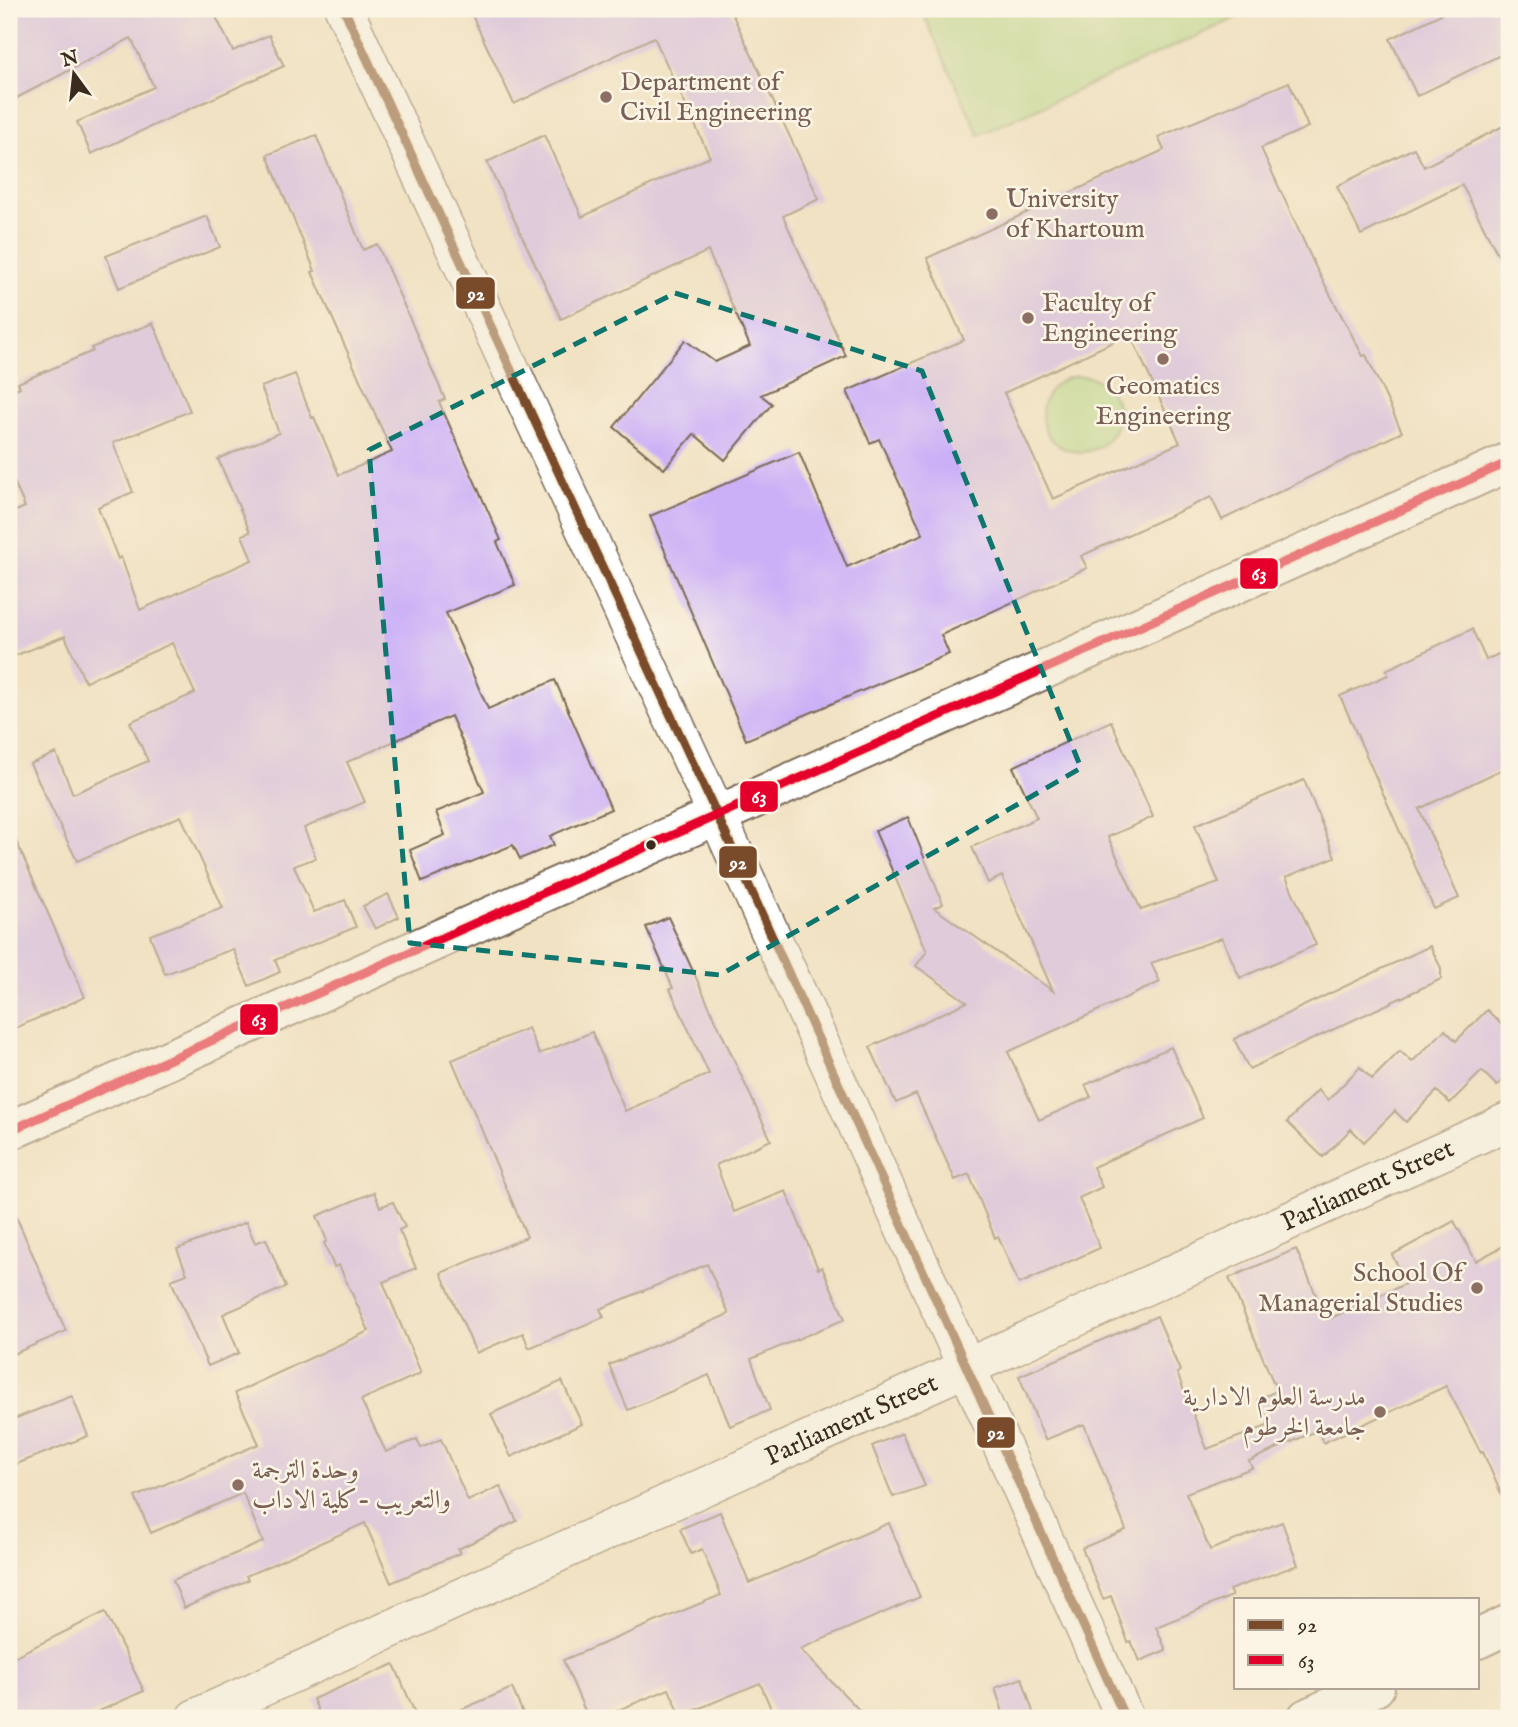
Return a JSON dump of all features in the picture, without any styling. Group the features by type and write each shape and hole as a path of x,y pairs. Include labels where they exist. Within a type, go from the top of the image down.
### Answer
{"main road":[{"path":"9,1132 1509,462"},
{"path":"1480,1638 1509,1624"},
{"path":"1307,1718 1373,1688"}],"street":[{"path":"344,9 717,815 1125,1718"},
{"name":"Parliament Street","path":"195,1718 1509,1121"}],"highlighted area":[{"path":"675,293 922,371 1081,768 720,975 410,943 369,450"}],"green space":[{"path":"921,9 1256,9 979,135"},
{"path":"1073,376 1087,376 1101,382 1112,393 1118,414 1115,429 1107,441 1087,452 1073,452 1059,446 1048,435 1042,421 1042,407 1048,393 1059,382"}],"building":[{"path":"9,9 212,9 233,51 269,35 284,66 91,154 77,122 154,87 131,38 9,102"},
{"path":"469,9 730,9 819,199 783,216 846,356 761,395 772,404 725,460 694,434 664,469 614,427 685,340 715,362 750,346 708,251 561,319 487,162 544,135 582,217 710,157 654,37 514,104"},
{"path":"1451,9 1509,9 1509,51 1417,96 1390,39"},
{"path":"1289,82 1308,127 1261,148 1315,266 1363,356 1366,355 1402,432 1222,520 1211,497 1081,556 1087,568 941,635 949,654 746,740 650,516 799,452 847,567 923,534 879,439 870,443 847,391 964,340 927,258 1164,150 1158,137","holes":["1130,334 1180,443 1053,499 1004,393"]},
{"path":"1509,123 1509,276 1462,185 1361,235 1337,186 1414,148 1424,167"},
{"path":"316,135 363,250 377,244 445,399 439,402 501,540 497,542 515,585 446,613 488,709 555,680 611,809 550,836 554,845 520,859 513,845 422,882 410,850 445,835 436,812 484,792 451,716 347,762 365,802 304,828 316,858 294,866 314,912 345,900 356,927 275,960 280,972 249,986 233,949 165,974 150,935 223,908 181,816 77,861 30,764 56,753 73,794 148,761 130,722 195,693 172,643 85,682 65,636 9,658 9,514 25,507 9,470 9,392 20,387 18,383 93,351 91,348 153,323 190,411 113,443 133,492 98,507 118,559 121,557 140,610 252,560 242,535 250,532 218,459 279,433 261,387 295,374 339,475 392,452 312,272 315,271 267,155"},
{"path":"207,216 220,247 119,288 106,256"},
{"path":"1472,629 1486,660 1509,649 1509,766 1419,809 1459,898 1434,909 1340,696 1388,675 1386,670"},
{"path":"1111,721 1153,817 1108,837 1141,910 1219,883 1195,825 1304,780 1335,857 1286,877 1316,945 1240,978 1222,938 1151,963 1160,982 1008,1052 1039,1120 1091,1097 1085,1085 1171,1047 1203,1118 1093,1167 1102,1187 1079,1198 1100,1248 1019,1284 998,1236 995,1238 969,1174 955,1180 916,1094 896,1103 870,1047 967,1002 916,966 927,951 875,831 908,817 943,904 934,908 1053,991 1002,876 988,883 972,847 1037,818 1013,767"},
{"path":"9,825 85,997 9,1031"},
{"path":"388,894 399,917 375,929 363,906"},
{"path":"668,917 771,1140 716,1165 734,1212 786,1191 818,1269 822,1267 845,1319 751,1359 770,1410 730,1426 709,1375 628,1410 609,1365 729,1314 707,1264 600,1309 604,1317 529,1348 523,1333 476,1353 441,1273 527,1237 452,1060 528,1028 539,1054 592,1032 625,1111 709,1074 670,989 673,988 646,927"},
{"path":"1430,946 1441,968 1441,979 1249,1069 1234,1039"},
{"path":"1487,1010 1509,1032 1509,1074 1497,1086 1482,1071 1450,1103 1437,1091 1406,1122 1395,1111 1364,1142 1351,1129 1323,1157 1287,1122 1318,1090 1328,1100 1360,1067 1372,1079 1400,1051 1412,1062 1445,1030 1456,1041"},
{"path":"374,1192 380,1207 393,1202 405,1227 399,1230 416,1268 383,1282 421,1373 361,1400 386,1452 417,1439 421,1448 441,1439 468,1501 500,1486 517,1521 458,1549 460,1553 391,1583 365,1523 246,1576 248,1580 184,1608 173,1580 263,1542 243,1493 151,1533 135,1497 259,1444 235,1393 369,1331 339,1265 334,1267 317,1216"},
{"path":"9,1200 66,1331 9,1356"},
{"path":"1454,1221 1476,1261 1509,1243 1509,1512 1483,1452 1481,1453 1446,1386 1323,1443 1318,1430 1249,1461 1252,1468 1186,1493 1210,1550 1282,1522 1298,1565 1229,1590 1232,1596 1156,1627 1166,1650 1140,1661 1131,1641 1128,1642 1111,1596 1103,1599 1082,1548 1126,1530 1084,1424 1045,1440 1019,1376 1157,1316 1180,1371 1177,1373 1207,1449 1270,1425 1258,1399 1277,1391 1229,1278 1296,1249 1327,1320 1407,1283 1392,1255"},
{"path":"246,1222 255,1243 266,1239 286,1287 223,1314 239,1353 208,1366 171,1280 187,1274 177,1249"},
{"path":"562,1381 582,1424 511,1457 491,1414"},
{"path":"72,1396 88,1436 9,1467 9,1421"},
{"path":"902,1433 925,1486 893,1497 872,1446"},
{"path":"720,1512 749,1583 889,1523 920,1597 800,1649 867,1718 775,1718 760,1683 681,1716 669,1689 599,1718 588,1718 563,1660 721,1595 702,1549 691,1554 680,1529"},
{"path":"105,1612 144,1691 84,1718 9,1718 9,1659"},
{"path":"394,1664 417,1718 321,1718 313,1699"},
{"path":"1022,1678 1035,1718 1005,1718 995,1688"},
{"path":"512,1688 525,1718 441,1718"}],"transit line":[{"name":"92","path":"344,9 717,815 1125,1718"},
{"name":"63","path":"9,1131 1509,462"}],"place":[{"name":"Department of Civil Engineering","path":"606,97"},
{"name":"University of Khartoum","path":"992,214"},
{"name":"Faculty of Engineering","path":"1028,318"},
{"name":"Geomatics Engineering","path":"1163,359"},
{"name":"School Of Managerial Studies","path":"1477,1288"},
{"name":"مدرسة العلوم الادارية جامعة الخرطوم","path":"1380,1412"},
{"name":"وحدة الترجمة والتعريب -كلية الاداب","path":"238,1485"}]}
